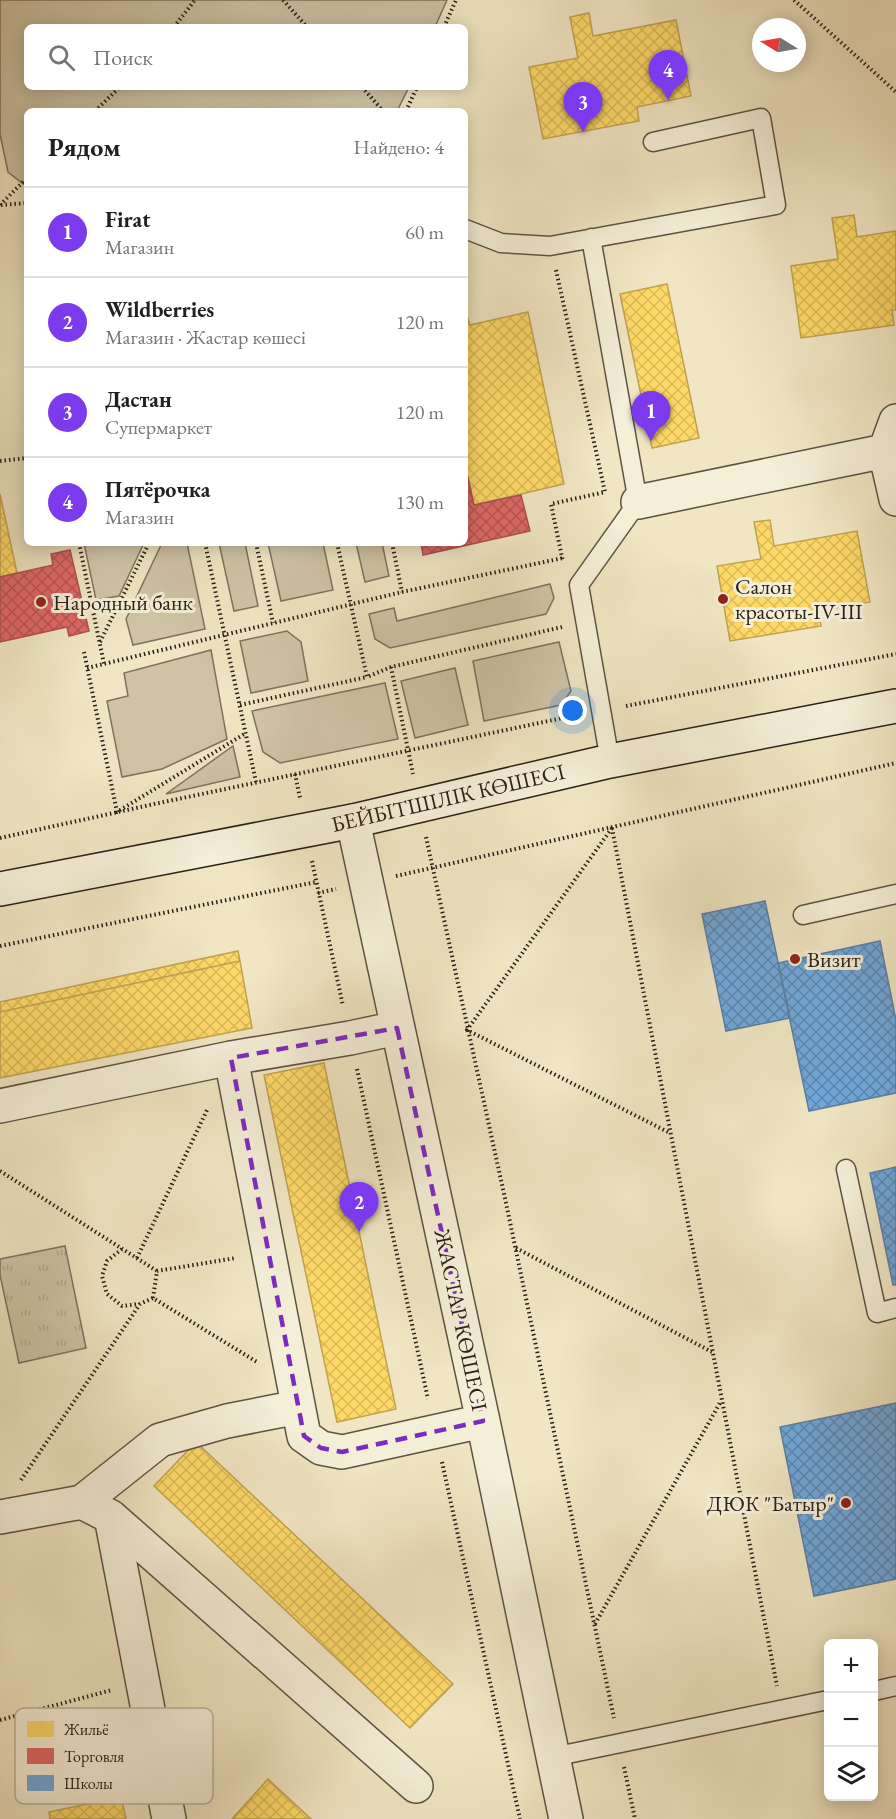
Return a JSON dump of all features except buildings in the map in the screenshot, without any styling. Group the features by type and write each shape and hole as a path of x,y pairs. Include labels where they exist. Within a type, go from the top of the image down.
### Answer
{"street":[{"path":"638,502 891,436 896,499"},
{"name":"БЕЙБІТШІЛІК КӨШЕСІ","path":"0,889 353,821 610,761 896,706"},
{"name":"ЖАСТАР КӨШЕСІ","path":"353,821 483,1421 566,1819"},
{"path":"0,1106 231,1058 397,1028"},
{"path":"231,1058 304,1436 321,1448 342,1452 483,1421"},
{"path":"0,1517 82,1502 160,1440 227,1421 296,1396"},
{"path":"82,1502 111,1517 416,1786"},
{"path":"111,1517 148,1708"},
{"path":"166,1804 169,1819"}],"lane":[{"path":"468,230 501,243 550,246 776,205 761,118 653,142"},
{"path":"591,238 638,502 579,585 610,761"},
{"path":"803,915 896,894"},
{"path":"846,1169 877,1312 896,1308"},
{"path":"878,1690 896,1686"},
{"path":"553,1757 824,1701"}],"path":[{"path":"176,24 195,0"},
{"path":"283,0 304,24"},
{"path":"445,24 456,0"},
{"path":"794,0 896,92"},
{"path":"98,108 117,90"},
{"path":"365,90 380,108"},
{"path":"407,108 416,90"},
{"path":"0,205 24,181"},
{"path":"0,205 24,203"},
{"path":"550,246 604,492 551,504 564,569"},
{"path":"0,461 24,458"},
{"path":"80,546 104,664"},
{"path":"100,642 148,546"},
{"path":"206,546 256,782"},
{"path":"257,546 273,623"},
{"path":"338,546 367,676"},
{"path":"393,546 402,592"},
{"path":"87,668 350,604 562,558"},
{"path":"240,705 367,676 391,667 573,624"},
{"path":"84,652 117,812"},
{"path":"0,838 408,750 896,654"},
{"path":"391,667 431,868 515,1248 635,1819"},
{"path":"117,812 246,733"},
{"path":"431,868 896,763"},
{"path":"467,1030 612,828"},
{"path":"612,828 782,1710"},
{"path":"0,946 315,882 520,1819"},
{"path":"467,1030 670,1133"},
{"path":"137,1258 231,1058"},
{"path":"0,1171 157,1271 268,1252"},
{"path":"515,1248 712,1352"},
{"path":"122,1249 107,1261 102,1276 107,1294 122,1306 140,1304 153,1298"},
{"path":"153,1298 157,1271"},
{"path":"153,1298 296,1396"},
{"path":"20,1481 140,1304"},
{"path":"595,1625 722,1400"},
{"path":"45,1708 143,1682"},
{"path":"0,1720 15,1716"}],"highlighted area":[{"path":"397,1028 483,1421 342,1452 321,1448 304,1436 231,1058"}],"green space":[{"path":"0,0 447,0 436,24 24,24 24,90 408,90 398,108 24,108 24,185 8,172 0,134"},
{"path":"85,546 143,546 119,596 96,600"},
{"path":"161,546 188,546 205,629 133,645 126,619"},
{"path":"220,546 246,546 258,606 234,611"},
{"path":"269,546 324,546 333,590 281,601"},
{"path":"357,546 383,546 389,576 365,582"},
{"path":"550,584 554,598 546,614 390,648 375,639 369,614 394,608 397,621"},
{"path":"287,631 301,642 308,681 251,693 240,641"},
{"path":"559,642 571,691 561,705 484,721 473,661"},
{"path":"211,650 227,739 162,769 122,777 107,701 128,696 124,673"},
{"path":"455,668 468,725 415,738 401,681"},
{"path":"385,683 398,739 280,763 263,752 252,711"},
{"path":"233,746 240,777 166,794"},
{"path":"65,1246 86,1348 19,1363 0,1275 0,1259"}],"place":[{"name":"Пятёрочка","path":"668,100"},
{"name":"Дастан","path":"583,132"},
{"name":"Firat","path":"651,441"},
{"name":"Салон красоты-IV-III","path":"723,599"},
{"name":"Народный банк","path":"41,602"},
{"name":"Визит","path":"795,959"},
{"name":"Wildberries","path":"359,1232"},
{"name":"ДЮК \"Батыр\"","path":"846,1503"}]}
